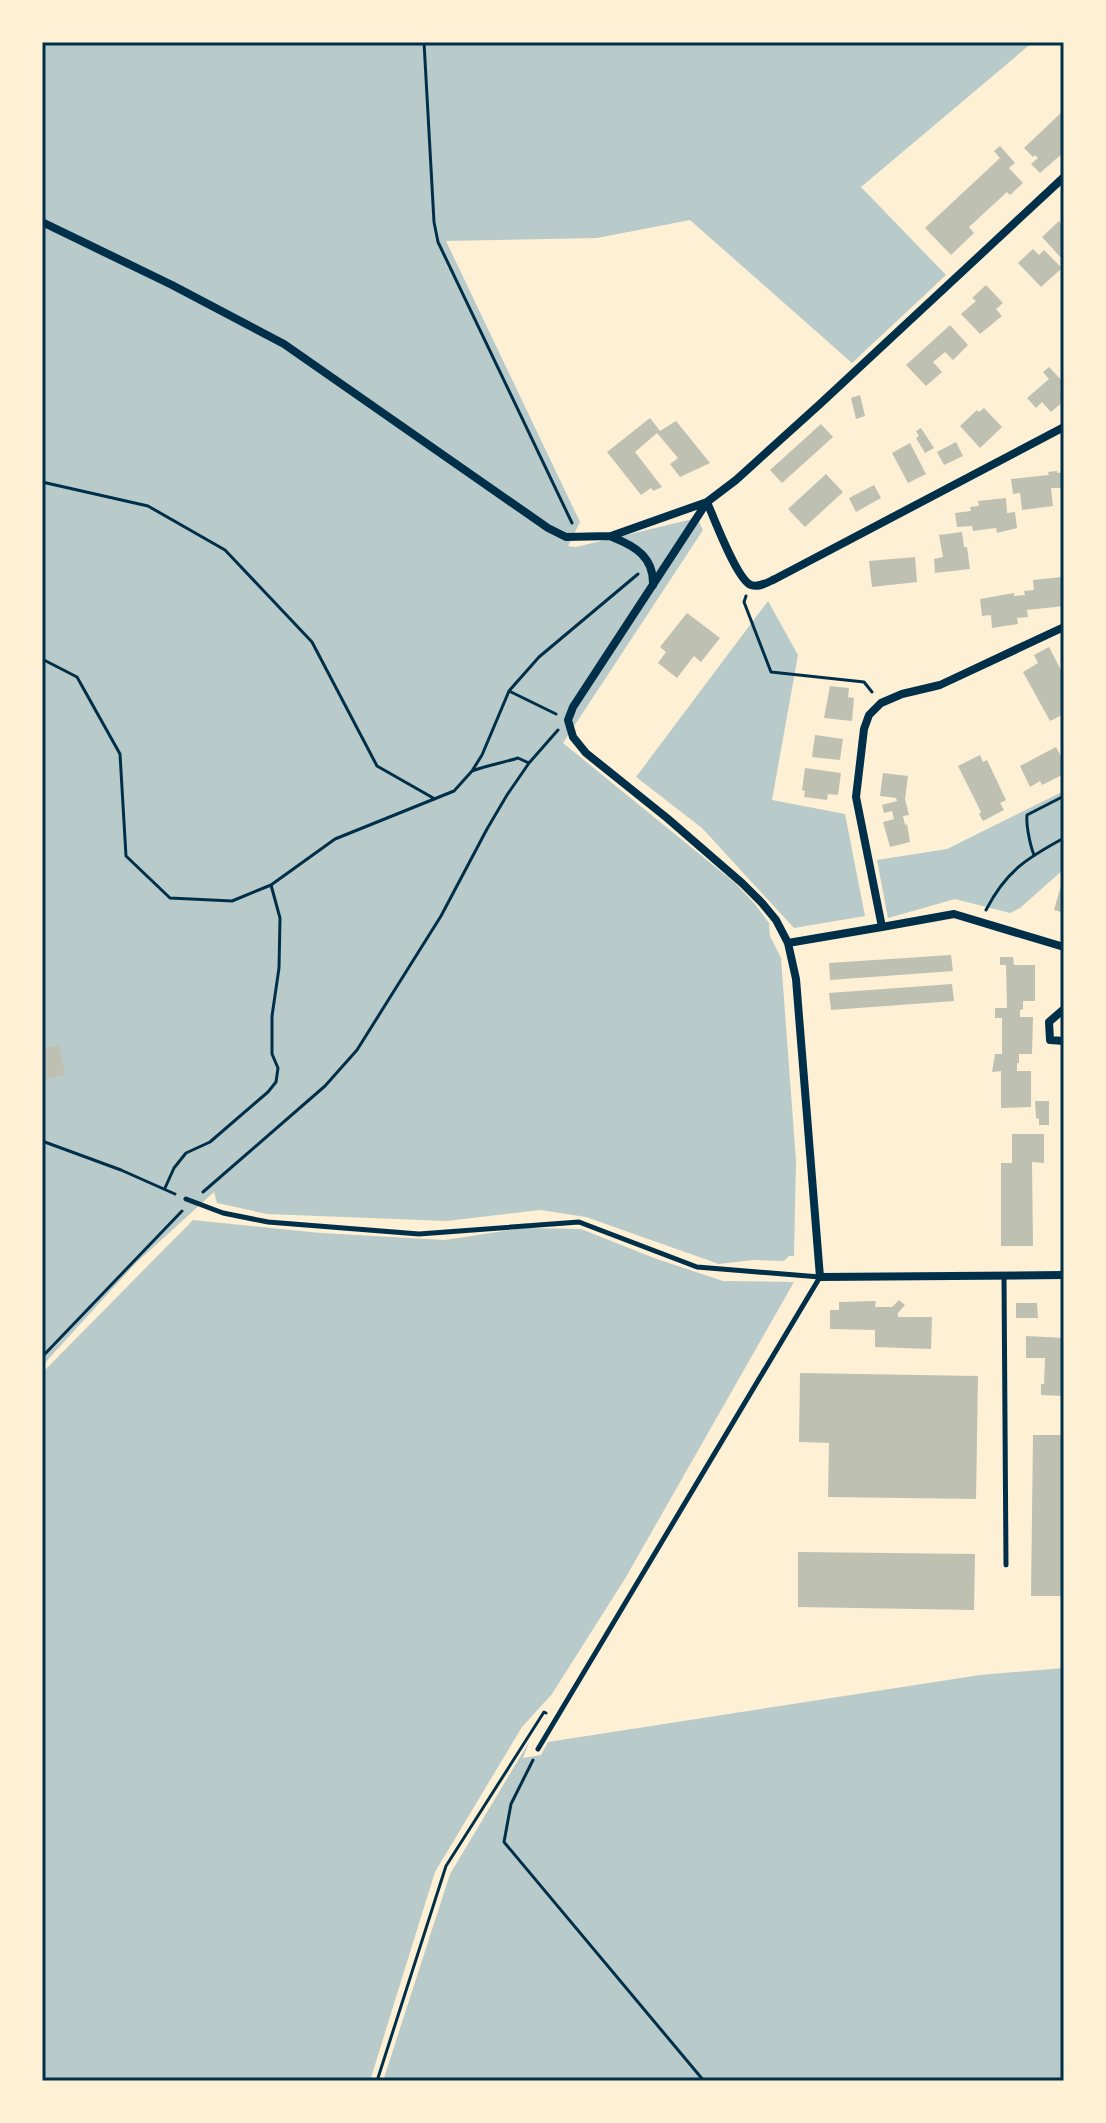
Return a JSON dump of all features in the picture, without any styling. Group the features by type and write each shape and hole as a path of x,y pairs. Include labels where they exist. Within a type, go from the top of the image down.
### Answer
{"street":[{"path":"42,222 284,344 548,528 566,537 611,536 707,502 736,480 1064,177"},
{"path":"707,502 742,578 749,585 758,586 1064,427"},
{"path":"707,502 573,707 568,720 573,737 586,753 742,883 776,920 788,943 796,979 820,1277 1064,1275"},
{"path":"611,536 631,544 651,564 653,586"},
{"path":"882,927 856,797 864,729 869,715 881,703 902,694 940,685 1064,627"},
{"path":"788,943 954,914 1064,947"},
{"path":"1064,1009 1049,1022 1050,1040 1064,1041"}],"lane":[{"path":"188,1200 223,1213 268,1222 419,1234 579,1222 697,1267 820,1277 538,1749"},
{"path":"1004,1276 1006,1565"}],"path":[{"path":"424,42 434,222 438,242 580,537"},
{"path":"42,482 148,506 225,550 312,642 377,766 435,799"},
{"path":"42,659 77,677 120,754 126,856 170,898 232,901 271,885 335,839 454,791 482,755 509,691 539,657 651,564"},
{"path":"749,585 744,602 771,672 864,682 881,703"},
{"path":"42,1357 188,1200 325,1086 357,1050 441,916 487,829 529,763 568,720 509,691"},
{"path":"472,771 518,758 529,763"},
{"path":"1034,855 1029,844 1026,812 1064,796"},
{"path":"980,922 990,901 1016,868 1064,838"},
{"path":"165,1188 174,1168 186,1153 210,1142 276,1082 278,1068 272,1054 272,1016 279,968 280,918 271,885"},
{"path":"42,1141 121,1170 188,1200"},
{"path":"377,2081 446,1866 544,1712 557,1718"},
{"path":"538,1749 511,1804 504,1842 704,2081"}],"shaded area":[{"path":"42,42 1033,42 861,187 946,275 852,363 690,220 597,238 446,241 580,522 568,546 576,547 697,518 703,530 563,743 735,883 769,923 770,936 781,958 796,1161 794,1256 784,1261 753,1260 719,1264 586,1217 540,1210 447,1221 267,1214 217,1203 214,1192 136,1263 42,1366"},
{"path":"768,601 798,655 772,800 845,814 865,916 794,928 702,828 636,777"},
{"path":"1064,791 1064,869 1020,908 1010,913 955,899 888,918 877,860 947,849"},
{"path":"193,1220 321,1233 445,1240 523,1228 581,1229 723,1281 794,1282 626,1577 552,1694 522,1727 435,1872 370,2081 42,2081 42,1373"},
{"path":"1064,1668 1064,2081 383,2081 450,1874 529,1742 523,1758 541,1755 548,1742 980,1675"}],"building":[{"path":"1064,110 1064,152 1040,173 1031,164 1038,158 1024,148"},
{"path":"1000,146 1015,163 1009,168 1023,183 1010,195 1007,192 969,227 974,233 951,255 925,228 1000,158 994,151"},
{"path":"1059,221 1064,228 1064,261 1042,237"},
{"path":"1033,249 1039,255 1044,250 1062,268 1041,287 1018,263"},
{"path":"986,285 1003,303 996,309 1002,316 980,334 961,314 976,301 972,298"},
{"path":"950,325 968,345 953,360 945,352 933,362 942,372 926,386 906,365"},
{"path":"1049,367 1064,383 1060,390 1064,401 1051,412 1042,402 1036,408 1027,398 1049,379 1043,372"},
{"path":"860,395 865,416 856,419 851,398"},
{"path":"984,408 1002,427 980,448 960,426 977,410 979,412"},
{"path":"650,418 660,431 676,421 710,463 680,477 670,464 678,458 657,433 635,452 662,487 653,491 651,488 641,495 607,452"},
{"path":"821,424 833,437 782,483 770,470"},
{"path":"921,428 934,448 925,453 916,438 919,436 916,431"},
{"path":"956,442 963,456 944,465 937,452"},
{"path":"910,443 926,474 908,483 892,453"},
{"path":"1048,472 1064,472 1064,488 1051,488 1053,506 1022,510 1020,493 1013,494 1011,479 1049,475"},
{"path":"826,474 843,492 805,527 788,509"},
{"path":"874,485 881,498 856,512 849,498"},
{"path":"1006,498 1007,513 1015,512 1017,528 997,533 996,528 973,531 972,526 957,527 955,513 971,511 970,507 979,506 978,501"},
{"path":"962,532 970,569 935,573 934,559 943,557 939,535"},
{"path":"915,557 917,582 872,587 869,561"},
{"path":"1061,577 1061,582 1064,581 1064,606 1027,610 1028,617 1017,618 1018,624 992,628 991,615 982,616 980,599 1014,593 1014,596 1025,595 1024,591 1034,590 1033,580"},
{"path":"687,613 720,638 701,662 694,656 677,678 658,663 666,652 660,647"},
{"path":"1049,647 1064,676 1064,714 1050,721 1023,672 1038,663 1034,655"},
{"path":"830,686 849,688 848,697 854,698 852,721 824,718"},
{"path":"815,735 843,739 840,760 812,757"},
{"path":"1056,747 1064,762 1064,774 1042,785 1040,781 1030,787 1020,766"},
{"path":"980,755 983,762 987,760 1006,800 1000,803 1004,810 983,821 958,766"},
{"path":"805,768 841,773 838,795 828,794 827,800 804,797"},
{"path":"883,773 908,776 905,799 909,815 903,816 910,842 890,847 883,822 894,819 892,811 884,813 882,805 897,801 896,798 880,796"},
{"path":"1064,879 1064,913 1054,910"},
{"path":"951,955 953,971 830,980 829,963"},
{"path":"1000,957 1013,957 1014,965 1035,965 1035,1001 1023,1001 1023,1009 1020,1010 1020,1017 1033,1017 1032,1054 1019,1054 1017,1063 1017,1071 1031,1071 1031,1107 1001,1108 1001,1071 992,1072 995,1054 1002,1054 1002,1018 995,1018 995,1008 1007,1008 1006,965 1000,965"},
{"path":"952,984 954,1001 831,1010 829,993"},
{"path":"59,1045 65,1075 42,1080 42,1049"},
{"path":"1035,1101 1049,1101 1049,1125 1039,1125"},
{"path":"1012,1134 1044,1134 1044,1163 1032,1162 1033,1246 1001,1246 1001,1163 1012,1163"},
{"path":"899,1300 905,1305 898,1317 932,1317 931,1349 875,1347 875,1330 830,1329 830,1310 839,1310 839,1302 876,1301 875,1307 892,1307"},
{"path":"1016,1303 1037,1303 1038,1318 1016,1318"},
{"path":"1026,1336 1064,1338 1064,1396 1041,1395 1045,1358 1026,1358"},
{"path":"800,1373 978,1376 976,1499 828,1497 829,1443 799,1442"},
{"path":"1033,1435 1064,1435 1064,1596 1031,1596"},
{"path":"798,1552 975,1554 974,1610 798,1607"}]}
